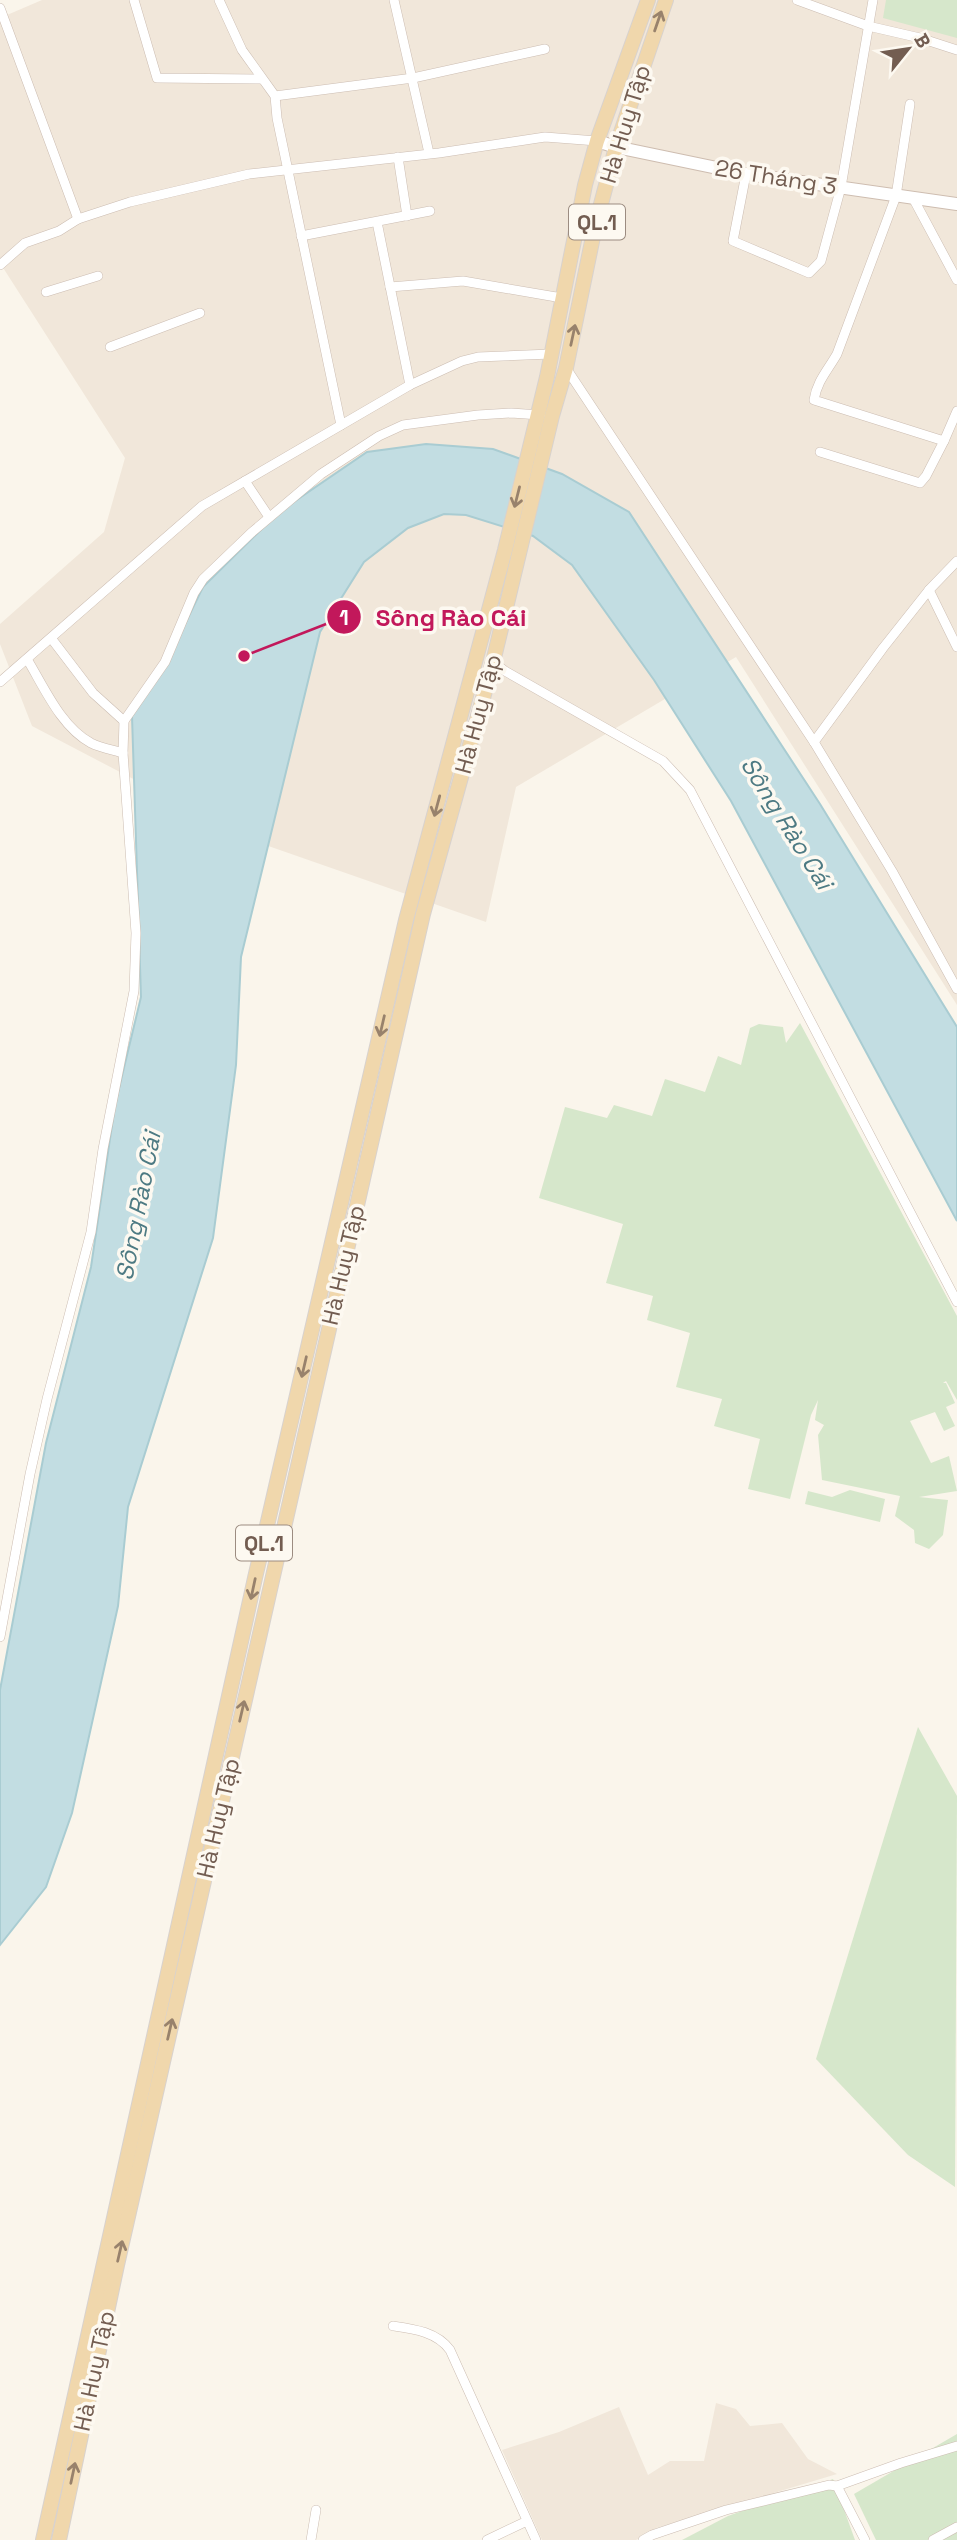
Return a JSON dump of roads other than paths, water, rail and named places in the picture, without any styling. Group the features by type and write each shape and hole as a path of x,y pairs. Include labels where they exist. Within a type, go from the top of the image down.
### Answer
{"main road":[{"name":"Hà Huy Tập","path":"43,2540 255,1578 403,933 512,552 545,415 551,354 585,185 597,141 648,0"},
{"name":"Hà Huy Tập","path":"545,415 566,368 595,227 616,147 666,0"},
{"name":"Hà Huy Tập","path":"59,2540 117,2265 423,914 493,662 512,552"}],"street":[{"path":"134,0 157,78 262,79"},
{"path":"219,0 242,50 275,96 287,170 341,425"},
{"path":"394,0 429,153"},
{"path":"797,0 868,26 957,50"},
{"path":"746,174 733,241 809,273 821,261 841,187 873,0"},
{"path":"0,8 78,219"},
{"path":"275,96 413,78 545,49"},
{"path":"910,104 896,195 838,355 816,388 814,400 944,441"},
{"path":"0,265 25,243 59,231 78,219 130,201 250,174 545,137 597,141"},
{"name":"26 Tháng 3","path":"597,141 746,174 957,204"},
{"path":"398,157 407,216"},
{"path":"913,198 957,280"},
{"path":"301,236 430,211"},
{"path":"377,222 410,385"},
{"path":"46,292 98,276"},
{"path":"390,287 463,281 562,298"},
{"path":"110,347 200,313"},
{"path":"0,682 202,506 410,385 462,361 478,357 551,354"},
{"path":"566,368 814,742 892,871 957,989"},
{"path":"820,452 920,483 944,441 957,411"},
{"path":"0,1637 41,1424 91,1232 103,1149 134,991 136,933 123,753 124,721 164,662 194,593 203,579 269,517 321,474 371,441 403,425 478,415 545,415"},
{"path":"245,481 269,517"},
{"path":"814,742 877,655 929,590 957,561"},
{"path":"929,590 957,647"},
{"path":"51,638 93,693 124,721"},
{"path":"27,659 75,731 93,744 123,753"},
{"path":"493,662 663,761 690,790 957,1302"},
{"path":"393,2326 435,2336 450,2350 536,2540"},
{"path":"643,2540 726,2510 829,2485 837,2486 957,2446"},
{"path":"837,2486 865,2540"},
{"path":"311,2540 316,2510"},
{"path":"487,2540 527,2521"},
{"path":"933,2540 957,2527"}],"water":[{"path":"426,444 493,449 562,474 629,512 820,804 957,1027 957,1221 731,801 654,680 572,565 533,536 466,515 444,514 408,528 364,562 320,632 241,957 236,1065 213,1238 128,1507 118,1606 72,1813 46,1887 0,1945 0,1690 46,1443 91,1267 115,1105 141,997 132,716 166,663 203,587 279,512 367,452"}],"place":[{"name":"Sông Rào Cái","path":"244,656"}]}
